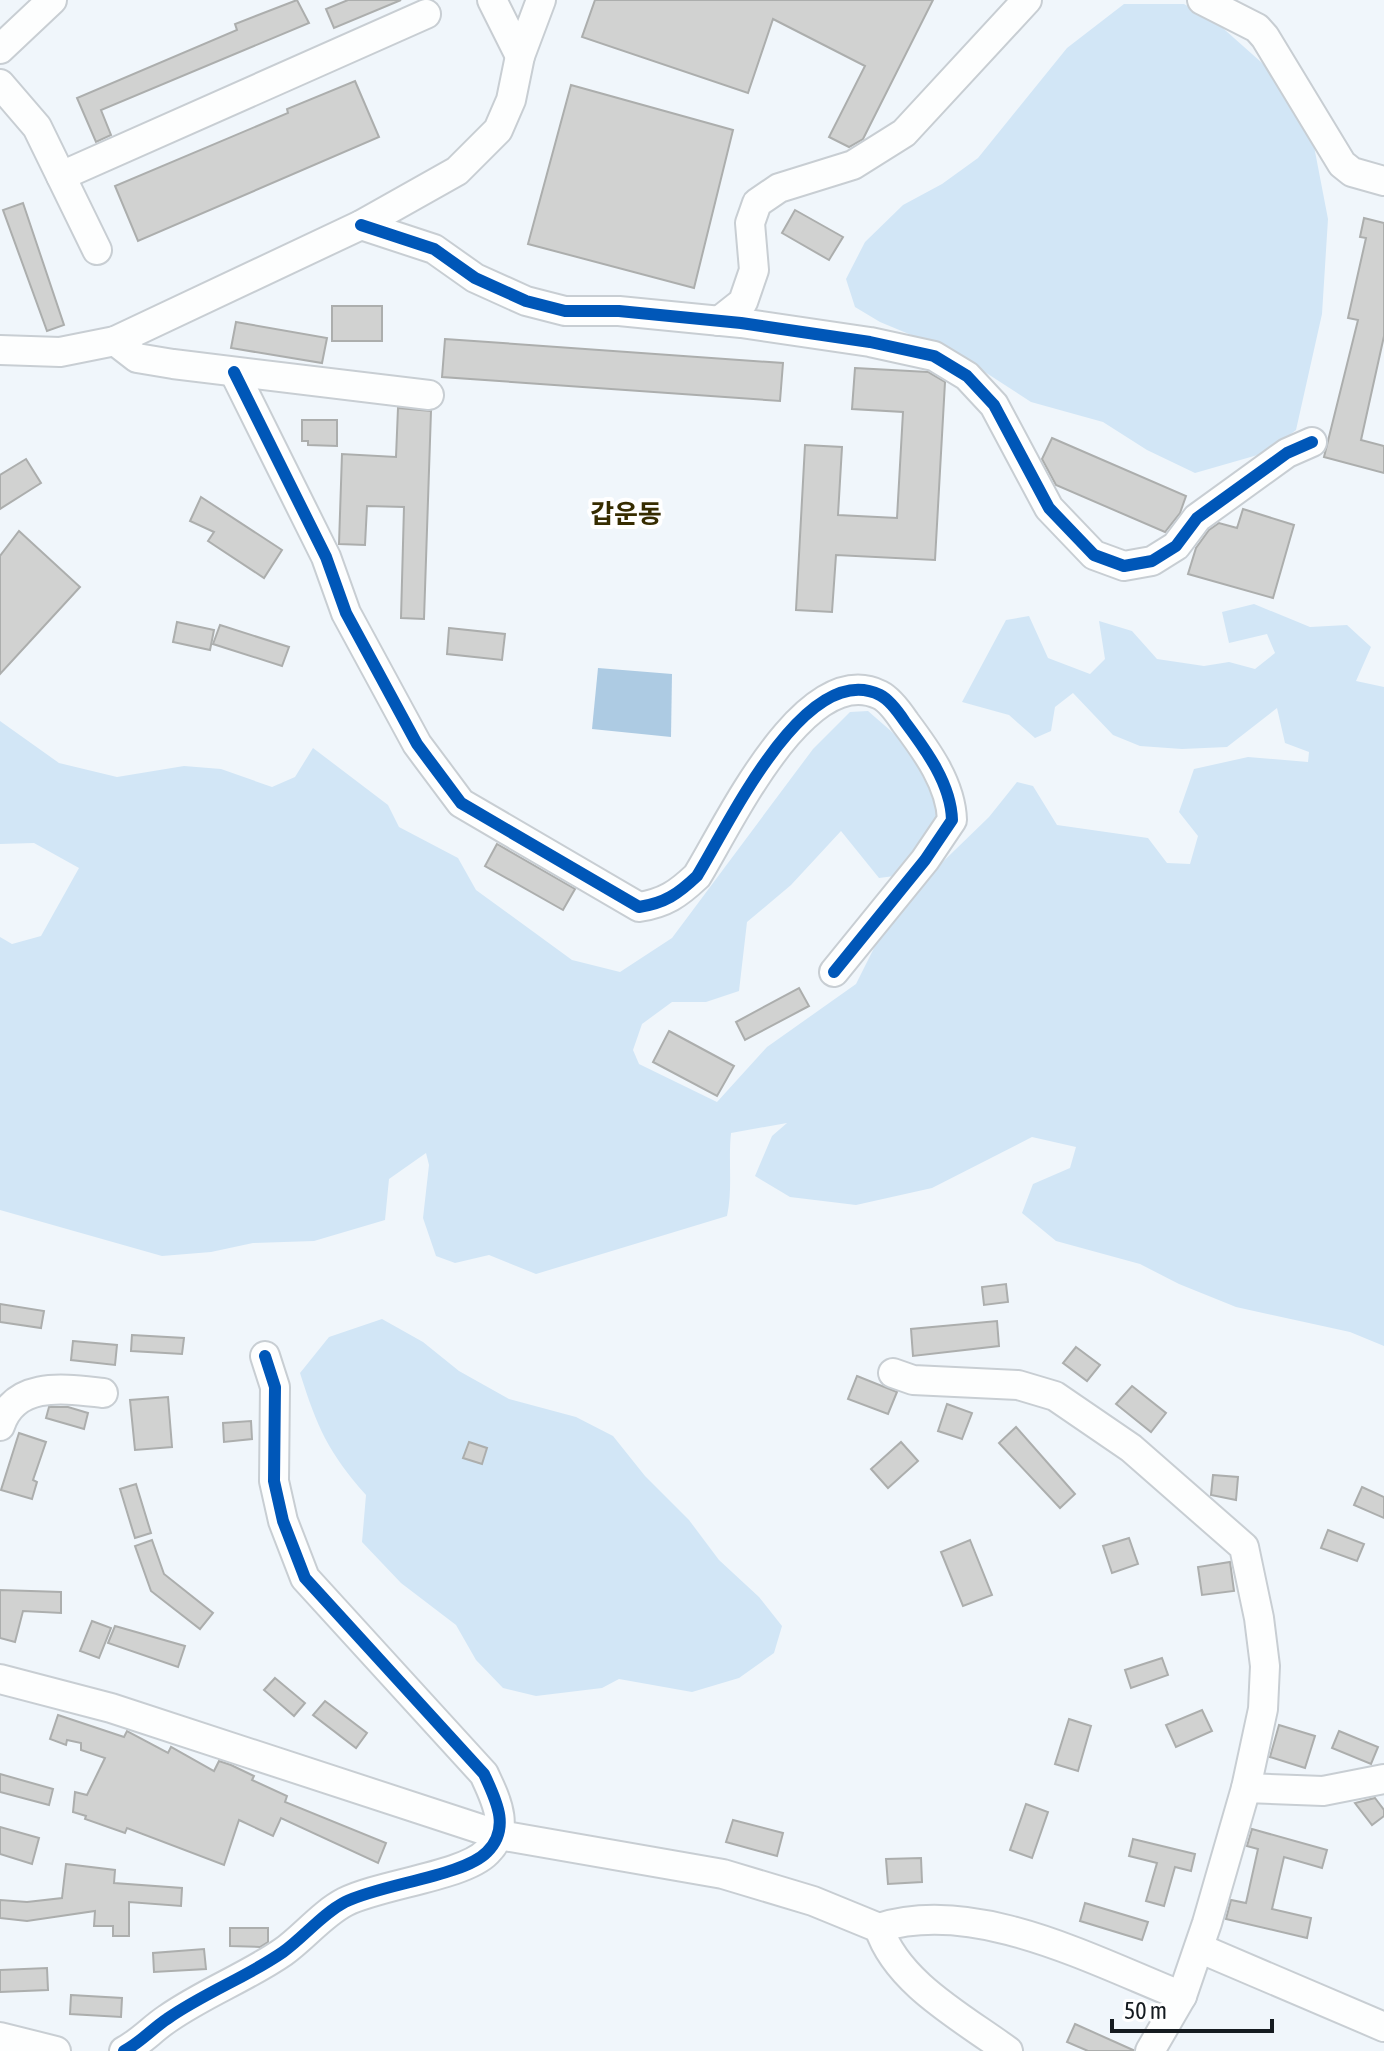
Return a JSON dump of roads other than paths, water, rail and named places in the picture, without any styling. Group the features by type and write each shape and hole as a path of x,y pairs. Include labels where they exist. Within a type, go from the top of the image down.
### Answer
{"street":[{"path":"0,49 52,0"},
{"path":"492,0 520,56"},
{"path":"0,350 60,352 115,341 361,225 457,171 498,130 511,100 520,56 541,0"},
{"path":"719,321 743,302 754,270 750,223 757,203 779,188 853,165 904,133 1027,0"},
{"path":"1202,0 1257,28 1342,164 1352,172 1384,181"},
{"path":"61,176 426,14"},
{"path":"0,84 37,127 97,250"},
{"path":"361,225 434,249 475,278 526,301 565,311 619,311 719,321 870,342 934,356 967,376 994,405 1049,508 1094,555 1124,566 1152,561 1176,546 1207,510 1287,453 1312,442"},
{"path":"115,341 137,358 429,395"},
{"path":"234,372 326,557 346,613 417,744 461,803 639,907 660,904 678,894 697,876 786,732 820,700 853,690 880,695 895,709 947,789 952,820 925,860 834,972"},
{"path":"124,2051 141,2043 165,2020 282,1953 342,1904 379,1888 475,1863 489,1851 499,1835 500,1809 484,1774 305,1578 283,1521 274,1481 275,1387 265,1356"},
{"path":"893,1373 913,1380 1018,1385 1055,1396 1131,1448 1244,1547 1259,1618 1265,1666 1263,1709 1246,1788 1199,1948 1182,1996 1150,2051"},
{"path":"0,1426 22,1398 48,1387 103,1393"},
{"path":"0,1679 111,1708 499,1835 723,1874 813,1901 879,1928 904,1920 976,1923 1014,1932 1182,1996"},
{"path":"1246,1788 1323,1791 1384,1779"},
{"path":"879,1928 885,1947 900,1967 1008,2051"},
{"path":"1199,1948 1384,2027"},
{"path":"0,2037 56,2051"}],"district":[{"name":"갑운동","path":"626,514"}]}
